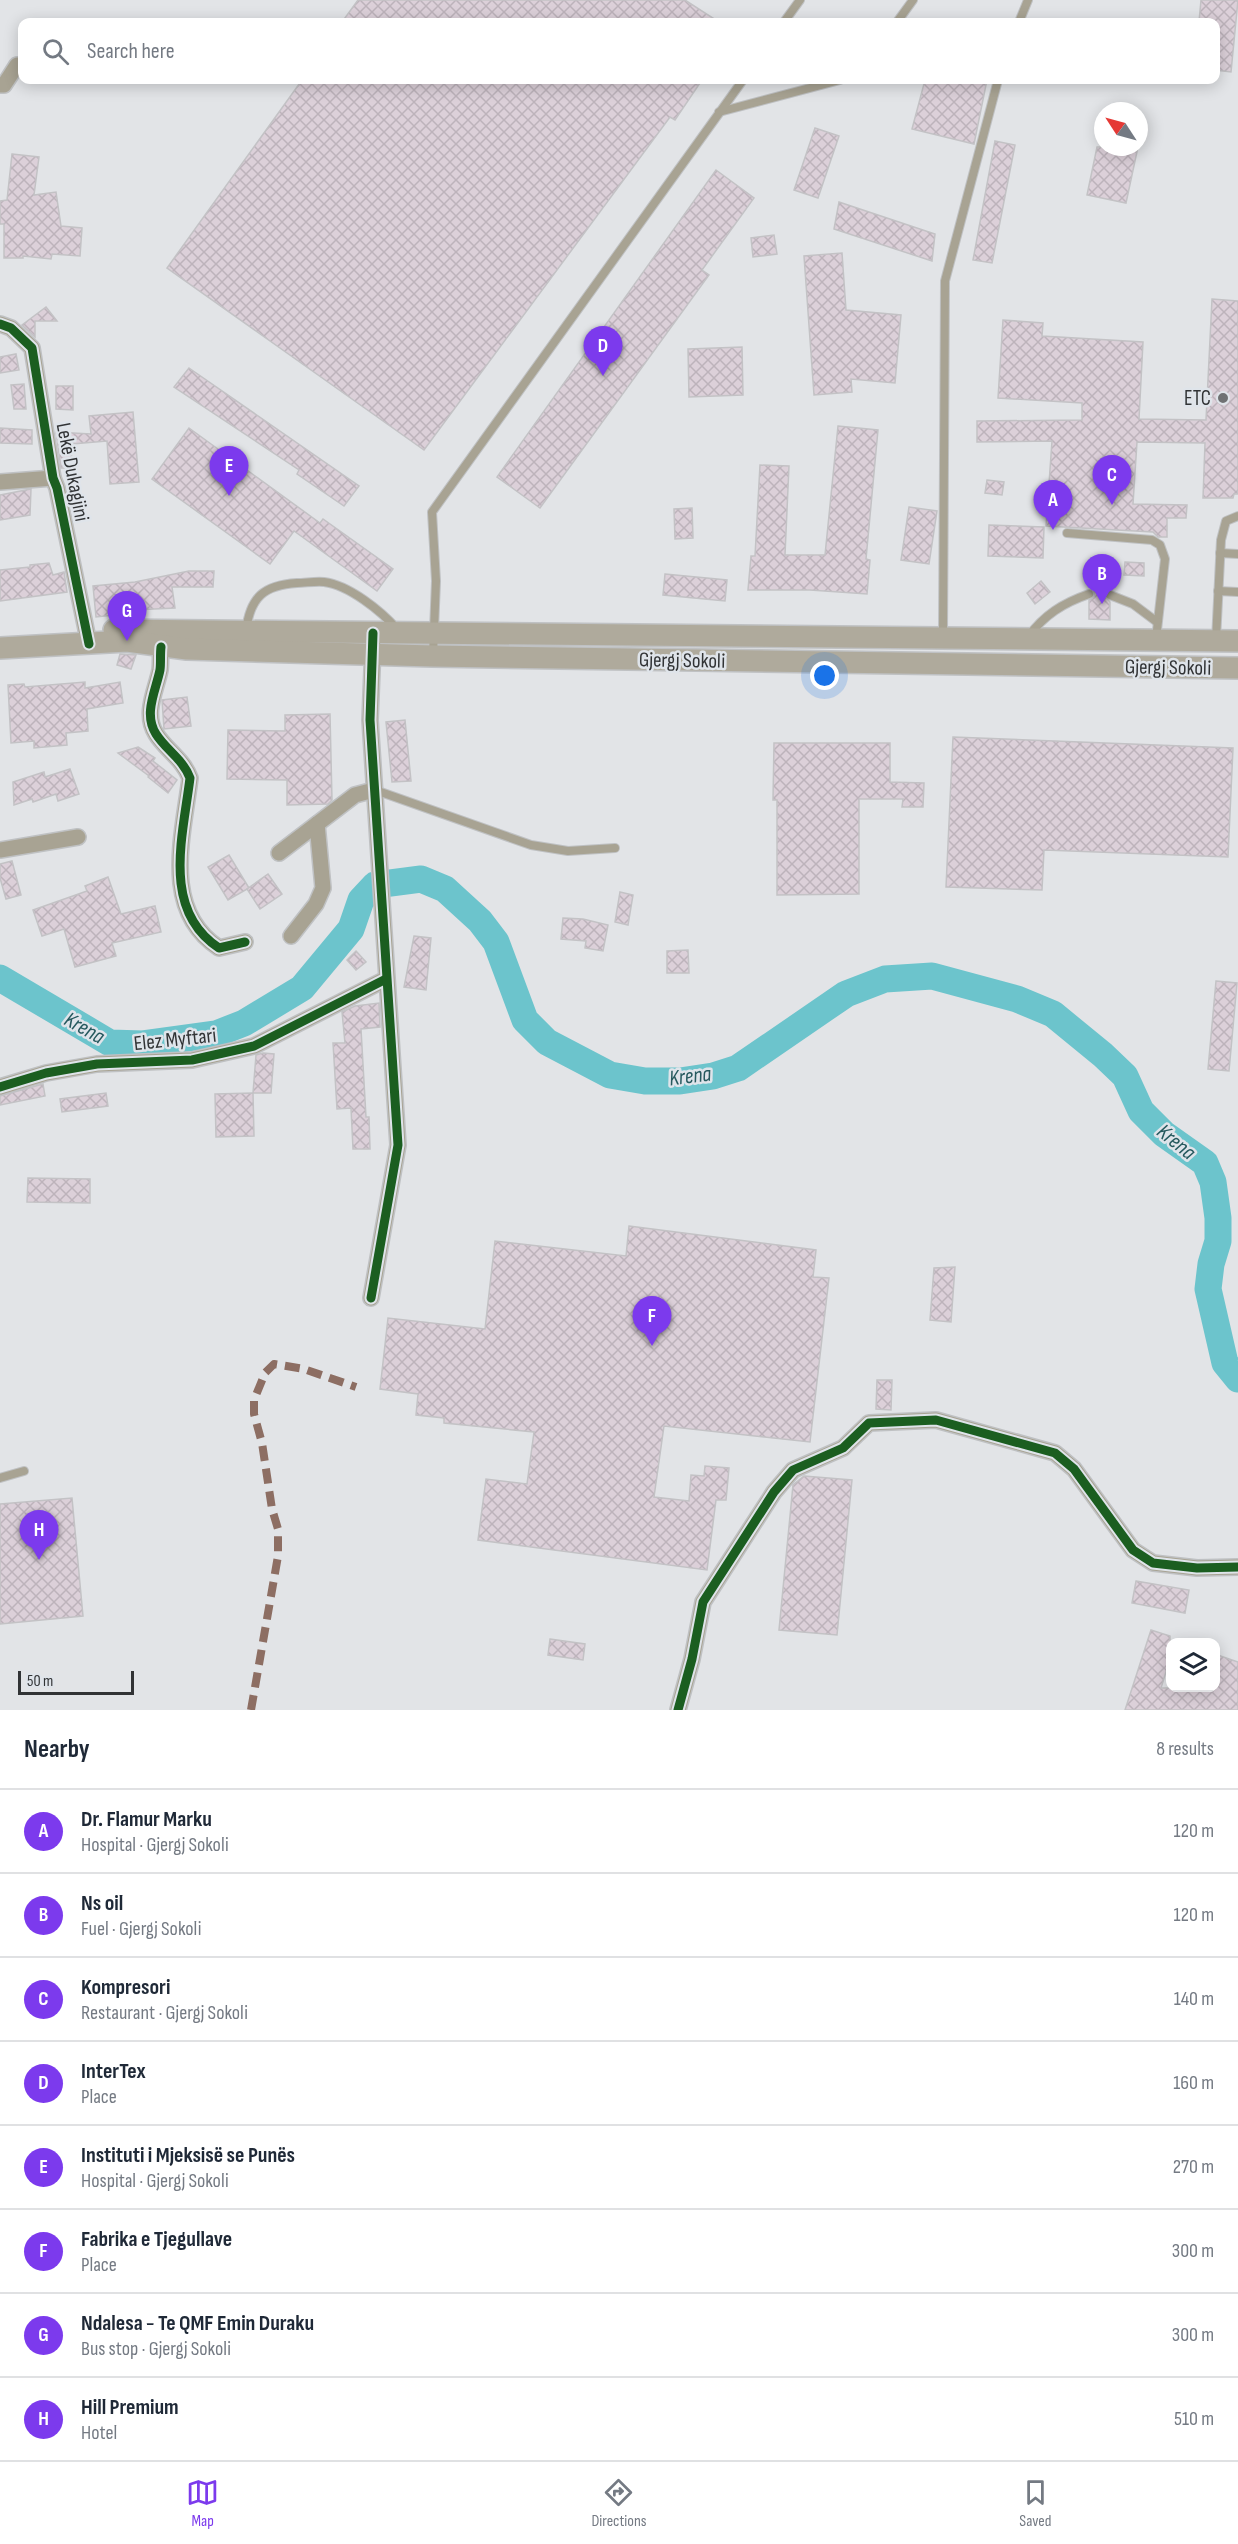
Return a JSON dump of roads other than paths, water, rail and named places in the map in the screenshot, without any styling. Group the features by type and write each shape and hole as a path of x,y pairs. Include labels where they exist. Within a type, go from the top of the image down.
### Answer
{"main road":[{"name":"Gjergj Sokoli","path":"129,635 246,631 1026,639 1156,631 1216,641 1238,641"},
{"name":"Gjergj Sokoli","path":"129,635 160,647 187,650 432,656 1238,668"},
{"path":"0,648 129,635"},
{"path":"0,636 88,638"}],"street":[{"path":"0,85 4,85 17,65"},
{"name":"Lekë Dukagjini","path":"0,324 11,328 32,348 53,478 88,638"},
{"path":"0,482 53,478"},
{"path":"371,1298 398,1145 370,720 373,633"},
{"path":"160,647 160,669 151,699 152,723 155,734 186,768 190,778 179,874 186,908 204,938 219,948 246,942"},
{"path":"279,853 355,795 374,790"},
{"path":"291,936 316,904 323,888 317,824"},
{"path":"0,850 78,837"},
{"name":"Elez Myftari","path":"0,1087 46,1073 97,1064 192,1060 254,1046 386,979"},
{"path":"678,1710 692,1659 703,1602 774,1492 793,1470 843,1448 869,1423 936,1420 1055,1453 1074,1469 1133,1550 1153,1563 1197,1568 1238,1567"}],"lane":[{"path":"787,18 800,0"},
{"path":"900,18 913,0"},
{"path":"1021,18 1028,0"},
{"path":"432,656 436,581 432,512 740,84"},
{"path":"719,112 825,84"},
{"path":"943,639 945,281 997,84"},
{"path":"1216,641 1220,553 1224,525 1228,518 1238,516"},
{"path":"1067,533 1152,540 1160,545 1166,559 1156,631"},
{"path":"1220,553 1238,554"},
{"path":"246,631 248,617 263,592 277,585 325,582 349,591 383,613 399,633"},
{"path":"1218,591 1238,592"},
{"path":"1026,639 1038,623 1050,613 1063,604 1089,594"},
{"path":"1110,595 1133,604 1156,631"},
{"path":"374,790 531,845 568,851 615,848"},
{"path":"0,1478 24,1471"}],"waterway":[{"name":"Krena","path":"0,978 110,1043 143,1044 216,1034 244,1023 302,988 351,929 361,900 375,885 421,879 445,889 480,921 496,942 525,1020 547,1042 610,1075 645,1081 680,1081 713,1076 738,1068 846,994 885,979 932,976 1017,999 1053,1014 1103,1055 1125,1076 1141,1111 1164,1134 1205,1163 1213,1182 1218,1218 1218,1241 1211,1264 1208,1289 1225,1363 1238,1379"}],"place":[{"name":"InterTex","path":"603,376"},
{"name":"ETC","path":"1223,398"},
{"name":"Instituti i Mjeksisë se Punës","path":"229,496"},
{"name":"Kompresori","path":"1112,505"},
{"name":"Dr. Flamur Marku","path":"1053,530"},
{"name":"Ns oil","path":"1102,604"},
{"name":"Ndalesa - Te QMF Emin Duraku","path":"127,641"},
{"name":"Fabrika e Tjegullave","path":"652,1346"},
{"name":"Hill Premium","path":"39,1560"}]}
